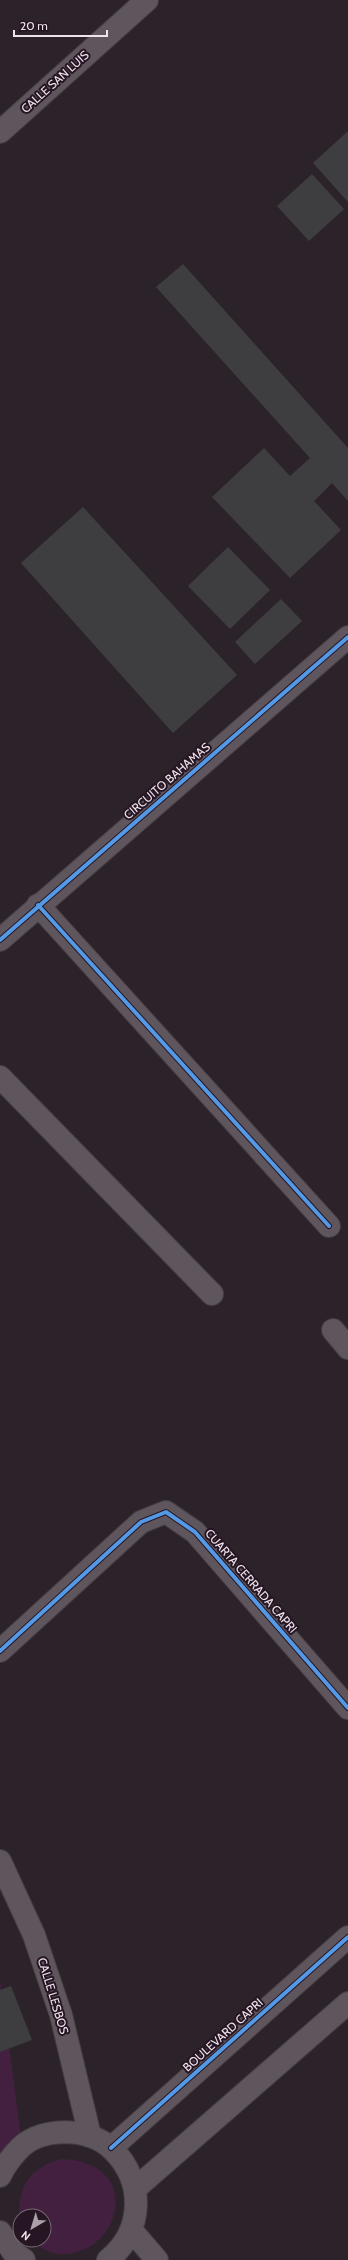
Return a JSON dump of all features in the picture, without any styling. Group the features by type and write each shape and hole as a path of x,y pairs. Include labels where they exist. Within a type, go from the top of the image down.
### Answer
{"street":[{"name":"CALLE SAN LUIS","path":"0,132 147,0"},
{"name":"CIRCUITO BAHAMAS","path":"0,940 38,905 348,637"},
{"path":"38,905 329,1226"},
{"path":"0,1077 212,1294"},
{"path":"333,1330 348,1348"},
{"name":"CUARTA CERRADA CAPRI","path":"0,1651 141,1522 166,1512 195,1532 348,1708"},
{"name":"CALLE LESBOS","path":"0,1861 34,1935 61,2015 90,2136"},
{"name":"BOULEVARD CAPRI","path":"111,2148 348,1937"},
{"path":"136,2188 348,2003"},
{"path":"0,2176 6,2163 22,2146 44,2135 67,2132 90,2136 111,2148 126,2166 136,2188 137,2210 132,2231 119,2251 108,2260"},
{"path":"132,2231 157,2260"},
{"path":"0,2232 13,2252 24,2260"}],"shaded area":[{"path":"0,1979 22,2145 0,2174"},
{"path":"61,2159 88,2164 106,2176 114,2192 115,2210 109,2227 96,2242 78,2252 56,2254 43,2248 52,2248 52,2208 20,2208 21,2194 24,2186 35,2172"}],"building":[{"path":"348,131 348,202 313,163"},
{"path":"312,174 344,209 309,241 277,206"},
{"path":"183,264 348,448 348,501 332,483 314,501 341,530 290,578 212,497 264,448 290,476 310,458 156,287"},
{"path":"83,507 237,675 173,733 21,563"},
{"path":"228,547 270,590 230,629 188,586"},
{"path":"281,599 302,621 255,664 235,642"},
{"path":"11,1986 32,2040 0,2052 0,1990"}],"cycle path":[{"path":"0,940 348,637"},
{"path":"38,905 329,1226"},
{"path":"0,1651 141,1522 166,1512 195,1532 348,1708"},
{"path":"111,2148 348,1937"}]}
